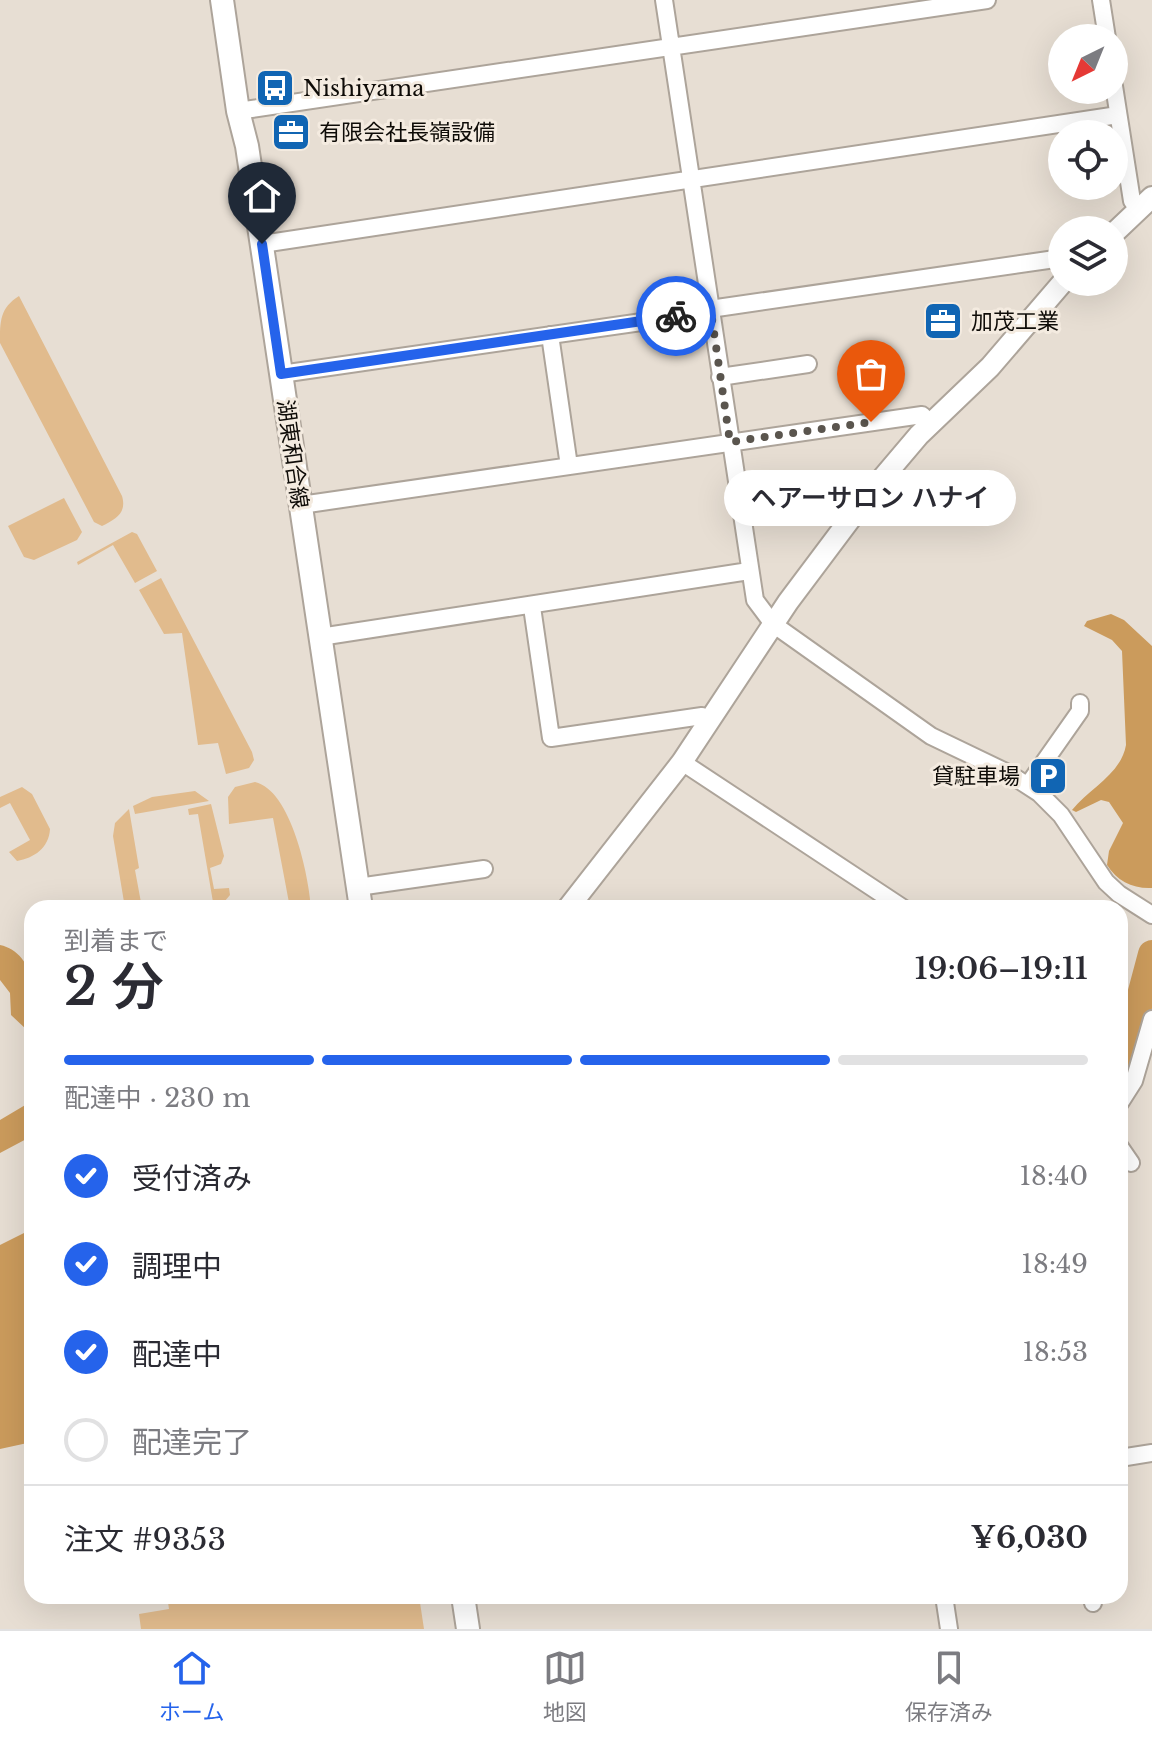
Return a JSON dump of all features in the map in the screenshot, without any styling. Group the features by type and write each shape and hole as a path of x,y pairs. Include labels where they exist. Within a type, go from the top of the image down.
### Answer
{"main road":[{"name":"湖東和合線","path":"222,0 262,244 359,898"},
{"path":"464,1604 468,1629"}],"street":[{"path":"664,0 755,600 773,624 931,736 1028,785 1061,815 1106,882 1119,894 1150,911"},
{"path":"238,111 987,0"},
{"path":"1101,0 1105,24"},
{"path":"1116,104 1132,201 1146,203"},
{"path":"262,244 1118,115"},
{"path":"1128,220 1146,203"},
{"path":"281,374 1048,260"},
{"path":"574,900 682,762 773,624 869,494 931,424 990,367 1051,296"},
{"path":"550,335 569,466"},
{"path":"720,377 808,364"},
{"path":"301,505 922,415 931,424"},
{"path":"320,637 532,607 749,571"},
{"path":"532,607 551,738 702,716 710,721"},
{"path":"1028,785 1080,711 1080,703"},
{"path":"682,762 891,900"},
{"path":"359,898 484,869"},
{"path":"1128,1090 1134,1081 1152,1019"},
{"path":"1128,1159 1131,1163"},
{"path":"1128,1457 1152,1453"},
{"path":"945,1604 949,1629"}],"shaded area":[{"path":"19,296 122,496 122,511 102,526 94,522 0,343 2,316 8,305"},
{"path":"64,498 82,532 77,540 34,560 24,557 8,526"},
{"path":"132,532 137,534 157,571 135,583 113,545 78,565 77,562"},
{"path":"161,578 252,752 254,760 249,768 226,774 218,743 198,745 182,633 164,634 139,590"},
{"path":"1111,614 1124,620 1152,646 1152,888 1126,883 1107,865 1109,851 1123,823 1109,802 1101,800 1076,812 1072,810 1111,773 1126,745 1122,651 1112,640 1084,626 1087,621"},
{"path":"255,782 268,788 279,801 296,836 310,900 288,900 273,818 229,824 228,797 235,787"},
{"path":"22,787 32,794 50,829 47,842 40,851 17,861 9,852 30,840 10,803 0,808 0,797"},
{"path":"195,791 209,801 135,814 133,806 152,797"},
{"path":"211,804 224,856 221,864 210,868 214,889 229,888 230,895 226,900 213,900 198,814 189,815 188,809"},
{"path":"129,809 139,868 135,870 141,900 124,900 113,836 115,823"},
{"path":"0,945 17,953 24,962 24,1027 11,1015 10,993 0,980"},
{"path":"24,1106 24,1140 0,1153 0,1120"},
{"path":"24,1233 24,1444 0,1449 0,1245"},
{"path":"168,1604 420,1604 424,1629 141,1629 139,1614 169,1609"}],"waterway":[{"path":"1128,1044 1152,954"}],"way so far":[{"path":"676,316 711,312 730,442 871,422"}],"place":[{"name":"Nishiyama","path":"275,88"},
{"name":"有限会社長嶺設備","path":"291,132"},
{"name":"加茂工業","path":"943,321"},
{"name":"ヘアーサロン ハナイ","path":"871,422"},
{"name":"貸駐車場","path":"1048,776"}],"route":[{"path":"262,244 281,374 676,316"}]}
